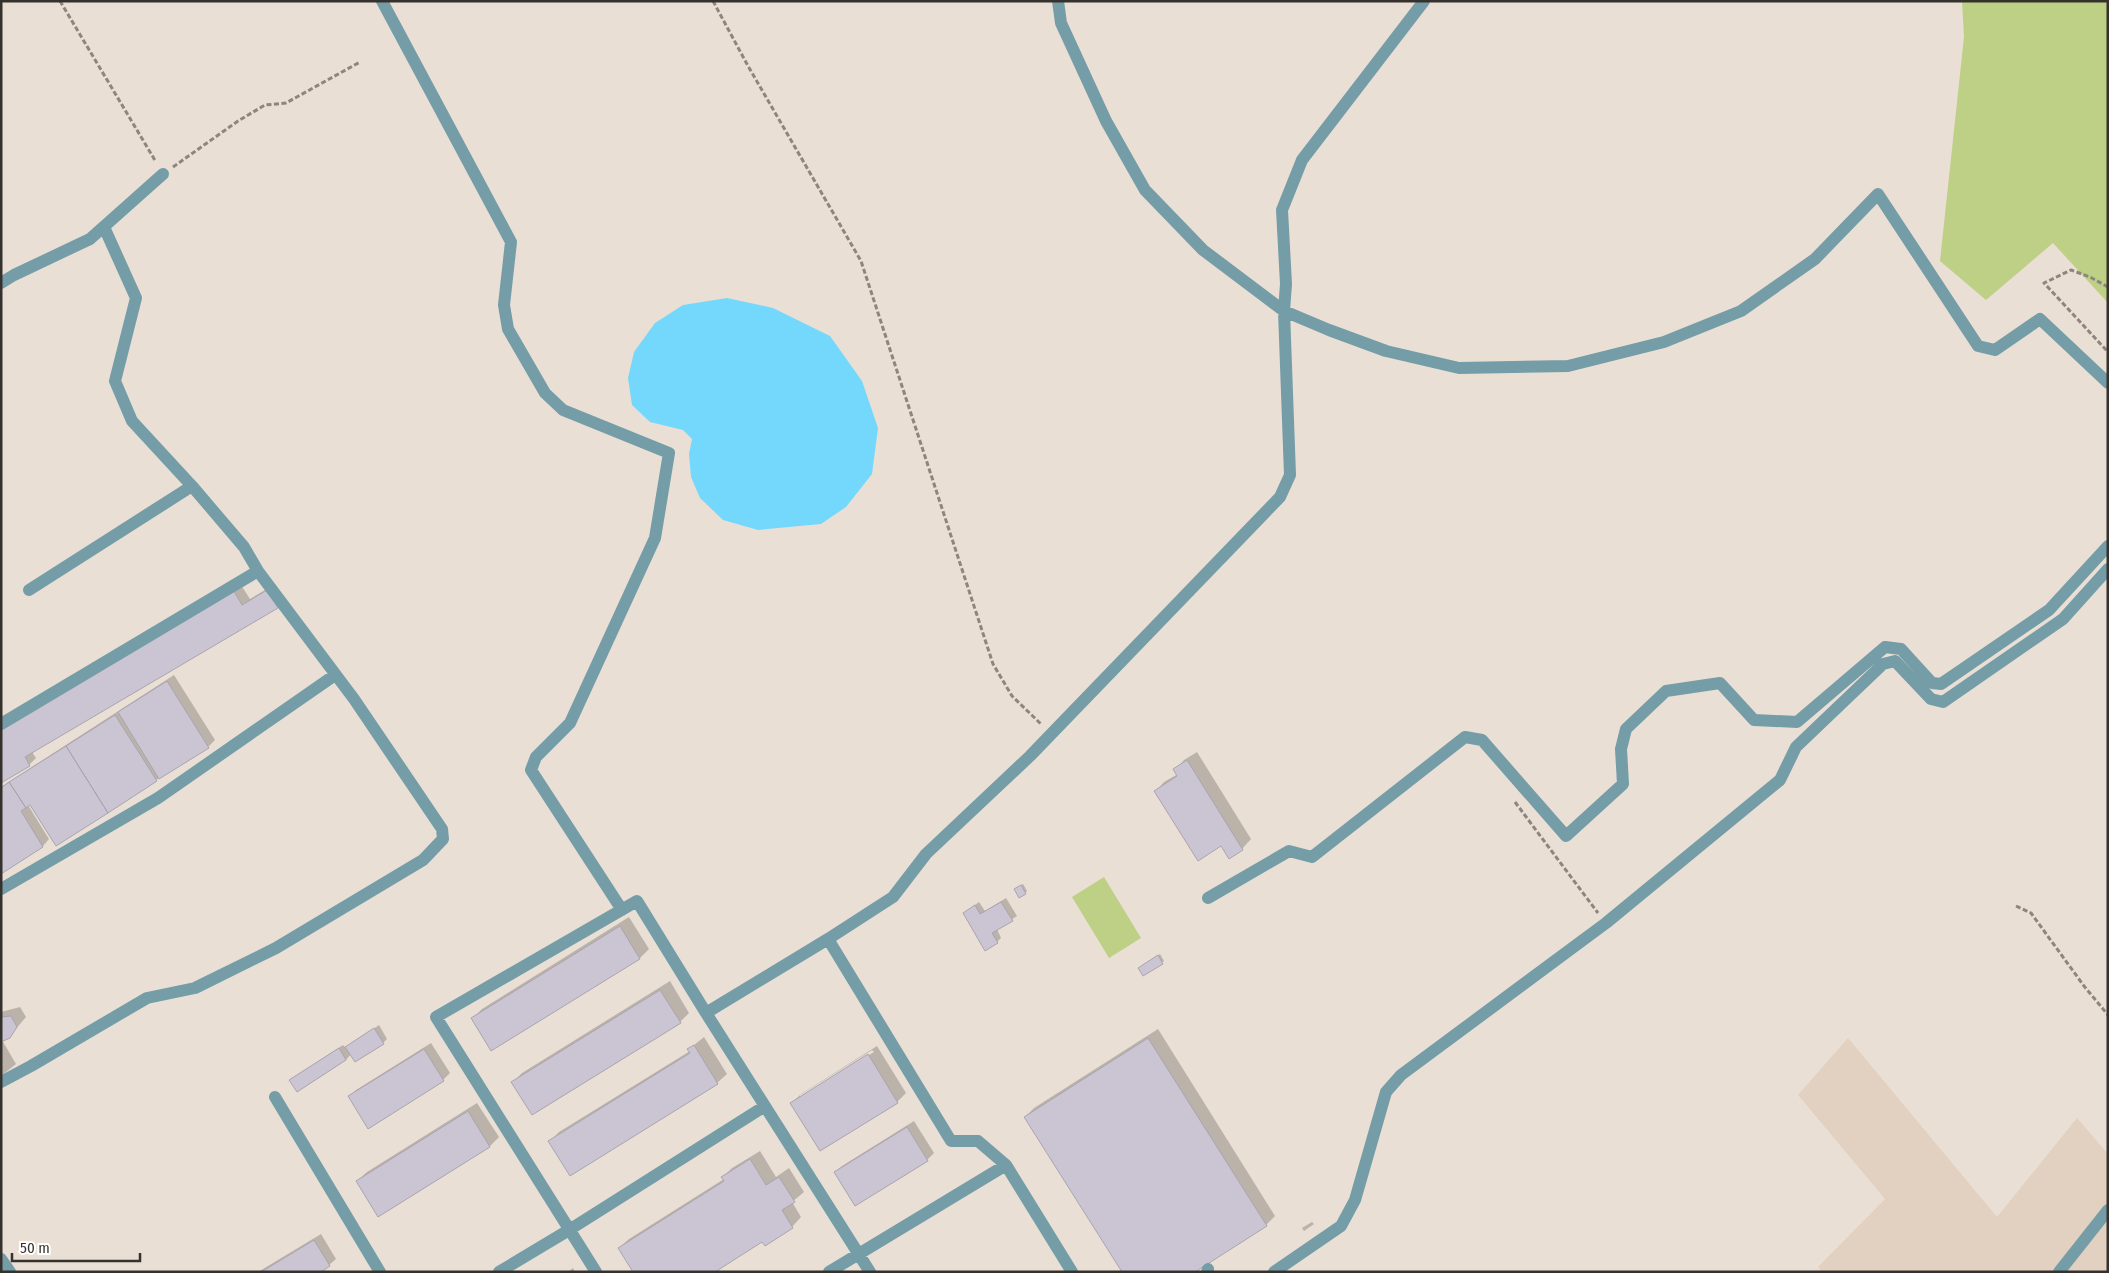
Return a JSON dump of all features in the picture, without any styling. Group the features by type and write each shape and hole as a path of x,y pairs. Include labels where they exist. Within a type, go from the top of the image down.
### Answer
{"street":[{"path":"382,1 511,242 504,305 508,329 545,393 563,410 669,453 655,538 570,723 536,757 530,770 622,910"},
{"path":"1058,1 1061,23 1106,121 1145,190 1203,250 1284,311 1386,351 1459,368 1568,366 1664,342 1741,311 1815,259 1878,194 1978,346 1995,350 2040,319 2108,383"},
{"path":"706,1013 828,939 892,896 926,854 1052,734 1280,497 1290,475 1284,311 1286,284 1282,210 1302,160 1424,1"},
{"path":"1,283 90,239 164,174"},
{"path":"1,1082 147,998 195,988 276,948 424,860 443,839 442,828 335,675 258,571 244,547 192,486 132,421 115,381 136,298 104,227"},
{"path":"29,590 192,486"},
{"path":"1208,898 1289,851 1312,857 1465,738 1482,740 1566,836 1624,784 1620,749 1626,729 1666,691 1720,683 1754,720 1797,722 1885,647 1901,649 1932,683 1941,684 2049,610 2108,546"},
{"path":"1274,1272 1340,1226 1355,1200 1386,1092 1401,1075 1606,923 1780,780 1796,747 1883,664 1895,661 1931,699 1943,702 2062,619 2108,569"},
{"path":"1,724 258,571"},
{"path":"1,889 158,798 335,675"},
{"path":"596,1272 436,1017 637,900 706,1013 870,1272"},
{"path":"828,939 951,1140 978,1141 1006,1165 1072,1272"},
{"path":"274,1097 380,1272"},
{"path":"499,1272 765,1106"},
{"path":"829,1272 1006,1165"},
{"path":"2059,1272 2108,1210"},
{"path":"1,1259 10,1272"}],"path":[{"path":"60,1 164,174 238,121 265,105 286,104 360,62"},
{"path":"713,1 748,66 861,261 993,664 1012,696 1052,734"},
{"path":"2108,287 2090,277 2071,270 2044,283 2108,352"},
{"path":"1511,797 1606,923"},
{"path":"2016,906 2031,913 2084,986 2108,1015"}],"shaded area":[{"path":"1848,1038 1997,1217 2077,1118 2108,1154 2108,1272 1822,1272 1818,1267 1885,1199 1798,1095"}],"green space":[{"path":"1962,1 2108,1 2108,303 2053,243 1986,300 1940,261 1964,37"},
{"path":"1104,877 1141,938 1109,958 1072,897"}],"water":[{"path":"727,298 773,308 830,336 862,381 878,428 872,474 846,507 821,524 758,530 723,520 700,498 691,477 689,454 692,439 683,430 650,422 632,405 628,378 634,352 655,323 683,305"}],"building":[{"path":"267,590 278,608 25,757 30,766 1,783 1,729 234,591 242,605"},
{"path":"167,681 209,748 159,779 118,712"},
{"path":"115,715 157,781 108,813 66,746"},
{"path":"66,746 108,813 56,846 30,805 26,808 9,782"},
{"path":"1187,760 1243,850 1229,859 1221,846 1198,861 1154,791 1177,776 1173,769"},
{"path":"9,782 26,808 21,811 43,847 1,874 1,788"},
{"path":"1021,885 1026,894 1019,898 1014,889"},
{"path":"1001,902 1013,921 992,933 998,943 985,951 963,913 975,905 980,914"},
{"path":"620,926 640,959 491,1051 471,1018"},
{"path":"1158,955 1163,964 1143,976 1138,968"},
{"path":"660,990 681,1023 532,1115 511,1082"},
{"path":"11,1016 17,1027 10,1038 1,1042 1,1017"},
{"path":"374,1028 384,1044 355,1062 345,1047"},
{"path":"1148,1038 1267,1226 1195,1272 1122,1272 1024,1117"},
{"path":"694,1045 718,1084 570,1176 548,1141 690,1053 687,1049"},
{"path":"339,1048 346,1060 297,1092 289,1080"},
{"path":"424,1049 444,1081 368,1129 348,1096"},
{"path":"868,1054 898,1103 820,1151 790,1103"},
{"path":"468,1111 490,1147 378,1217 356,1181"},
{"path":"907,1127 928,1161 855,1206 834,1172"},
{"path":"750,1159 766,1185 779,1177 795,1202 782,1210 793,1228 765,1246 762,1242 715,1272 633,1272 618,1248 724,1181 721,1177"},
{"path":"314,1240 330,1266 321,1272 261,1272"}]}
